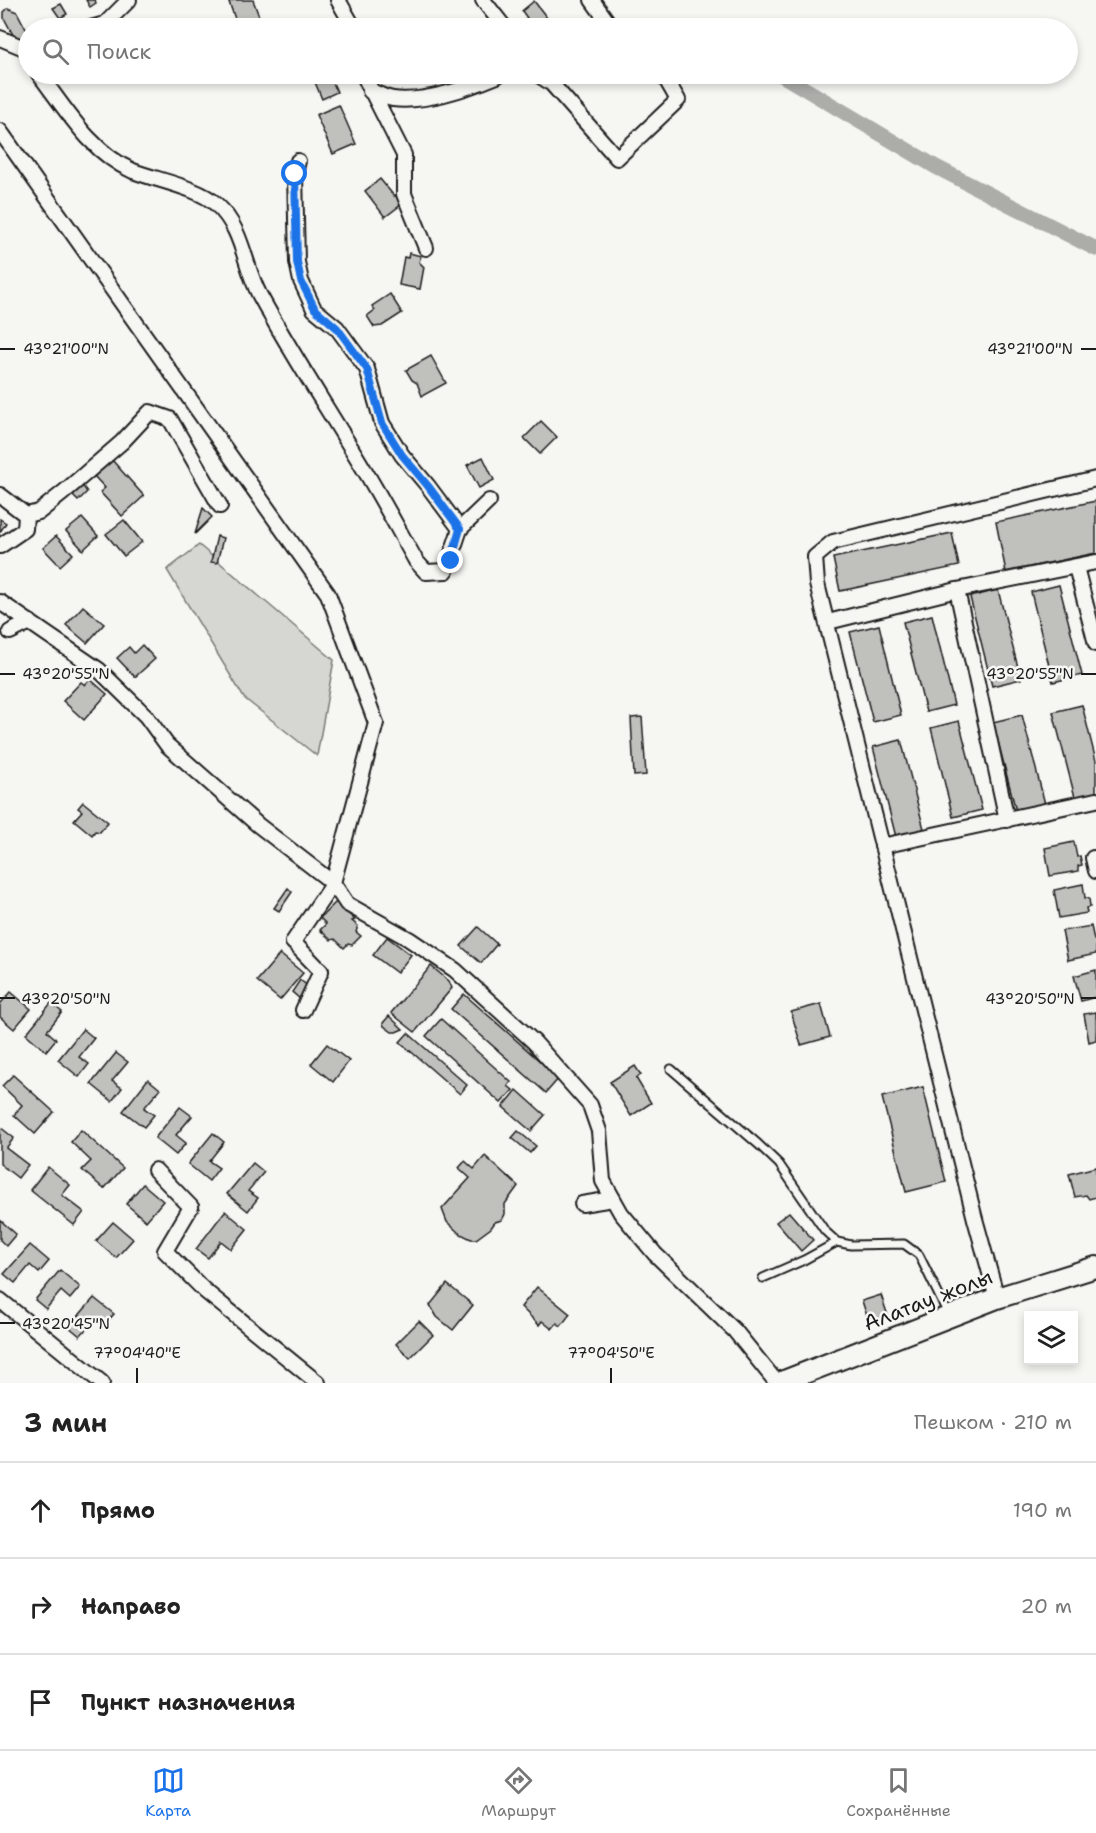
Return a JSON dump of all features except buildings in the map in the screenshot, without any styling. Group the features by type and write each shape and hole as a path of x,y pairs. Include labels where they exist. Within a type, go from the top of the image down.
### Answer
{"main road":[{"name":"Алатау жолы","path":"783,1382 997,1298 1096,1268"}],"street":[{"path":"111,18 129,0"},
{"path":"338,0 348,18"},
{"path":"483,0 497,18"},
{"path":"592,0 605,18"},
{"path":"0,38 18,46"},
{"path":"46,84 73,122 102,150 131,170 189,190 216,204 237,233 258,291 306,376 362,466 416,561 426,572 446,571 460,529 489,501"},
{"path":"367,84 404,155 404,194 426,248"},
{"path":"370,91 392,99 431,97 478,84"},
{"path":"552,84 617,158 678,100 669,84"},
{"path":"0,131 328,594 376,723 333,883 293,942 321,971 303,1010"},
{"path":"298,160 295,174 297,262 301,281 315,309 337,328 367,369 382,423 402,455 460,529"},
{"path":"26,515 39,512 64,492 122,442 150,412 170,419 220,506"},
{"path":"997,1298 975,1219 817,584 814,557 834,542 1096,479"},
{"path":"0,495 26,515"},
{"path":"0,546 25,529 26,515"},
{"path":"828,622 957,590 1096,562"},
{"path":"1076,567 1096,644"},
{"path":"957,590 1007,820"},
{"path":"0,602 99,670 146,716 167,745 258,825 333,883 347,903 409,939 455,970 534,1042 590,1105 599,1131 603,1180 621,1213 655,1254 735,1331 783,1382"},
{"path":"10,632 30,622"},
{"path":"882,846 1096,800"},
{"path":"155,1170 191,1207 165,1251 205,1291 318,1383"},
{"path":"582,1204 613,1199"},
{"path":"0,1300 102,1383"}],"lane":[{"path":"671,1069 779,1164 825,1231 837,1242 850,1245 904,1244 912,1248 919,1255 949,1317"},
{"path":"763,1278 837,1242"}],"shaded area":[{"path":"199,545 334,660 317,756 244,698 167,570"}],"waterway":[{"path":"797,84 936,167 1096,249"}],"route":[{"path":"295,174 297,262 301,281 315,309 337,328 367,369 382,423 402,455 460,529 451,561"}]}
